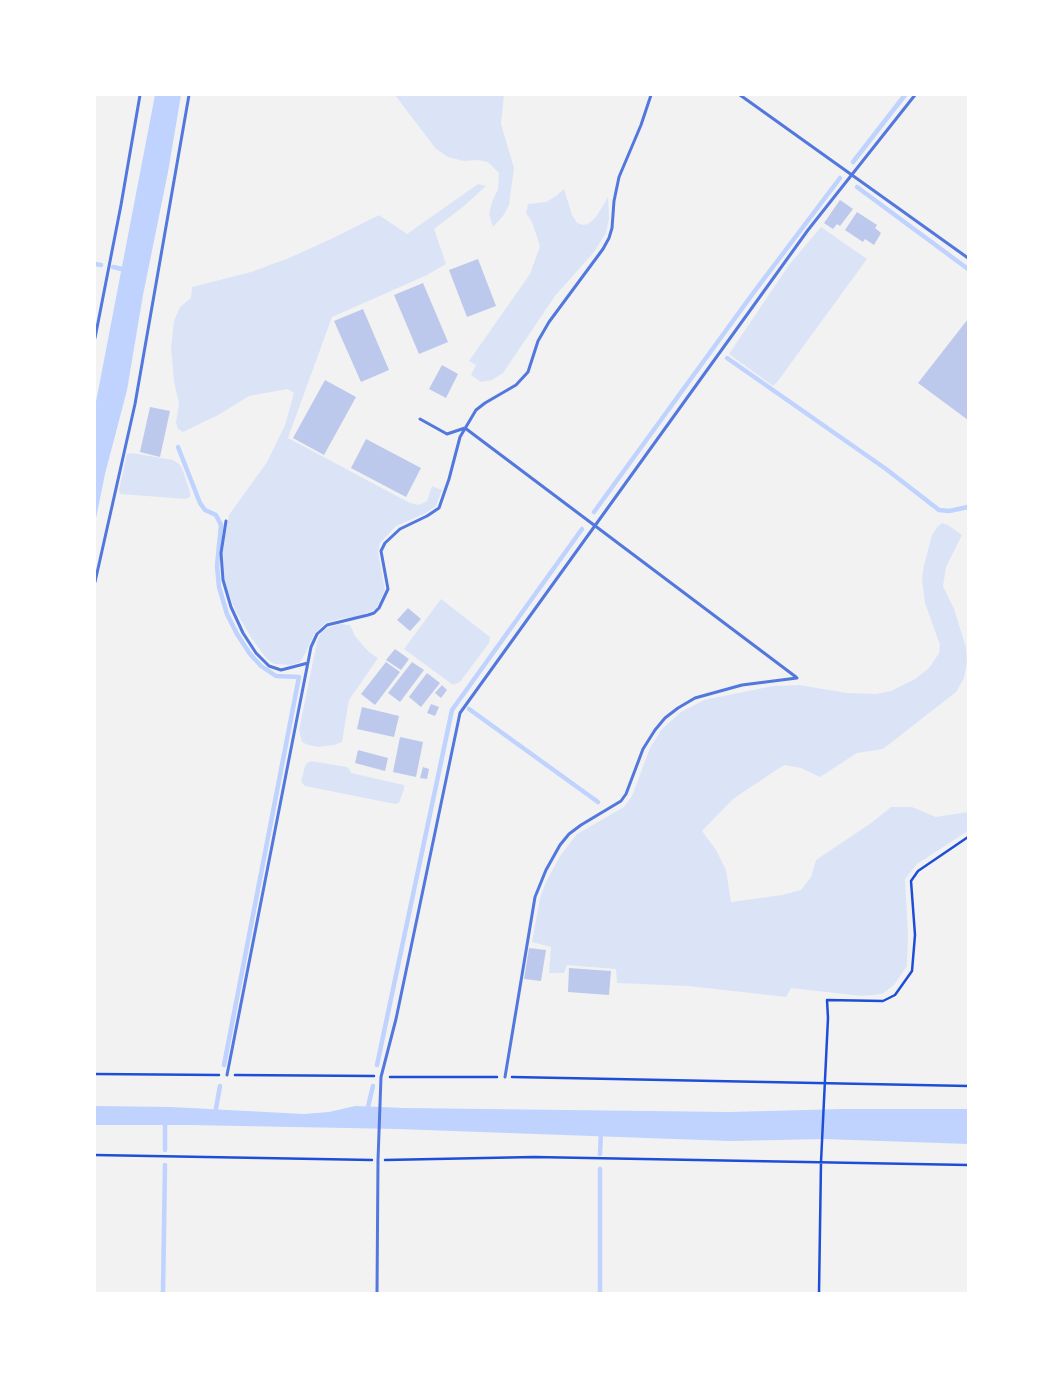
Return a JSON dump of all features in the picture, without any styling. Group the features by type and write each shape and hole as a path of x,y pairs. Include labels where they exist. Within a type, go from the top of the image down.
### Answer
{"lane":[{"path":"95,338 140,95"},
{"path":"95,582 135,404 189,95"},
{"path":"227,1076 311,647 322,628 336,622 374,613 379,608 388,589 381,552 385,543 391,535 400,529 439,508 460,437 476,410 484,403 516,384 528,372 538,341 549,322 603,249 612,228 614,201 619,177 641,125 651,95"},
{"path":"740,95 968,258"},
{"path":"377,1293 381,1077 396,1019 460,713 808,230 853,176 915,95"},
{"path":"420,419 447,434 465,428"},
{"path":"465,428 797,678 742,685 695,698 678,708 665,718 643,749 626,794 621,801 581,825 569,834 560,845 546,870 536,897 505,1077"},
{"path":"226,521 222,553 223,580 231,607 243,633 256,653 269,666 281,670 308,663"}],"path":[{"path":"819,1293 821,1155 828,1018 827,1000 884,1001 895,996 912,971 915,935 911,881 918,871 968,837"},
{"path":"95,1074 505,1077 968,1086"},
{"path":"95,1155 378,1160 534,1157 968,1165"}],"shaded area":[{"path":"395,95 504,95 501,124 514,168 509,205 503,216 493,227 489,214 498,189 499,173 488,162 477,160 463,161 448,157 436,149"},
{"path":"478,184 486,186 434,229 446,264 425,276 332,317 288,438 410,503 419,505 427,501 432,486 442,490 436,506 426,513 396,526 380,543 378,552 385,590 376,609 357,617 325,623 314,634 300,662 291,665 274,664 267,659 252,639 236,612 223,580 222,552 229,515 267,462 285,425 294,393 288,389 249,396 220,414 183,432 178,429 176,423 179,403 174,382 171,348 174,321 180,307 191,298 192,287 251,272 289,258 379,215 407,234"},
{"path":"564,189 572,215 577,223 583,225 588,224 596,217 608,197 609,218 606,233 594,252 555,296 503,373 492,380 481,382 471,375 476,365 469,361 530,274 540,246 532,222 526,213 528,204 546,202"},
{"path":"821,227 867,259 773,386 729,354 789,265"},
{"path":"132,453 173,460 179,464 190,492 190,497 186,499 120,494 119,490 127,454"},
{"path":"942,523 962,535 946,567 943,586 954,609 966,647 967,662 964,678 956,692 883,749 857,753 820,777 801,768 784,765 733,799 702,831 716,850 726,870 731,902 782,895 801,890 811,877 816,860 871,823 891,807 912,807 936,817 968,812 968,831 917,864 905,879 908,935 907,966 894,985 882,994 862,996 791,988 786,997 688,986 617,983 616,969 567,965 564,973 549,973 551,947 532,942 540,898 546,882 560,856 577,834 624,807 632,796 650,748 662,729 681,712 704,700 773,686 799,685 847,693 876,694 891,691 915,679 929,668 939,653 940,645 925,603 922,579 932,535"},
{"path":"441,599 490,637 489,643 460,682 453,685 404,649"},
{"path":"339,624 350,625 355,636 369,652 378,658 349,700 342,742 318,747 308,745 302,742 299,730 317,642 322,630"},
{"path":"311,761 347,767 351,773 404,785 399,803 395,804 305,786 301,782 305,766"}],"water":[{"path":"155,95 181,95 127,390 105,474 95,523 95,407"},
{"path":"95,1106 171,1107 304,1114 329,1112 355,1106 729,1112 843,1109 968,1109 968,1144 824,1139 730,1141 398,1129 95,1125"}],"building":[{"path":"840,200 853,209 840,226 837,224 833,229 824,223"},
{"path":"857,212 877,225 875,228 881,233 874,245 865,239 863,242 845,230"},
{"path":"478,259 496,306 467,317 449,270"},
{"path":"423,283 448,342 419,354 394,295"},
{"path":"363,309 389,370 361,382 334,321"},
{"path":"968,319 968,420 918,383"},
{"path":"442,365 458,374 446,398 429,389"},
{"path":"325,380 356,397 324,455 293,438"},
{"path":"150,407 170,411 160,457 140,452"},
{"path":"366,439 421,468 406,497 351,468"},
{"path":"408,608 421,619 410,631 397,620"},
{"path":"395,649 409,659 401,670 386,660"},
{"path":"386,662 400,672 375,705 361,694"},
{"path":"412,662 424,670 400,702 388,693"},
{"path":"427,673 440,683 421,707 409,697"},
{"path":"442,685 447,690 441,698 435,693"},
{"path":"431,704 439,707 435,716 427,713"},
{"path":"362,707 399,716 394,737 357,729"},
{"path":"400,737 423,742 416,777 393,772"},
{"path":"358,750 388,758 385,771 355,763"},
{"path":"423,767 429,769 427,779 420,778"},
{"path":"529,948 546,950 541,981 524,979"},
{"path":"569,968 611,971 609,995 568,992"}],"waterway":[{"path":"853,162 905,95"},
{"path":"594,512 754,292 840,178"},
{"path":"857,187 968,269"},
{"path":"95,264 101,265"},
{"path":"113,267 126,270"},
{"path":"727,358 886,469 939,510 949,511 968,507"},
{"path":"178,447 200,503 205,510 216,515 221,525 217,566 219,587 227,614 237,634 250,654 261,666 276,676 299,677 224,1065"},
{"path":"377,1065 452,710 582,529"},
{"path":"469,709 598,802"},
{"path":"215,1114 220,1086"},
{"path":"367,1111 373,1086"},
{"path":"165,1121 165,1150"},
{"path":"600,1154 601,1130"},
{"path":"163,1293 165,1165"},
{"path":"600,1169 600,1293"}]}
